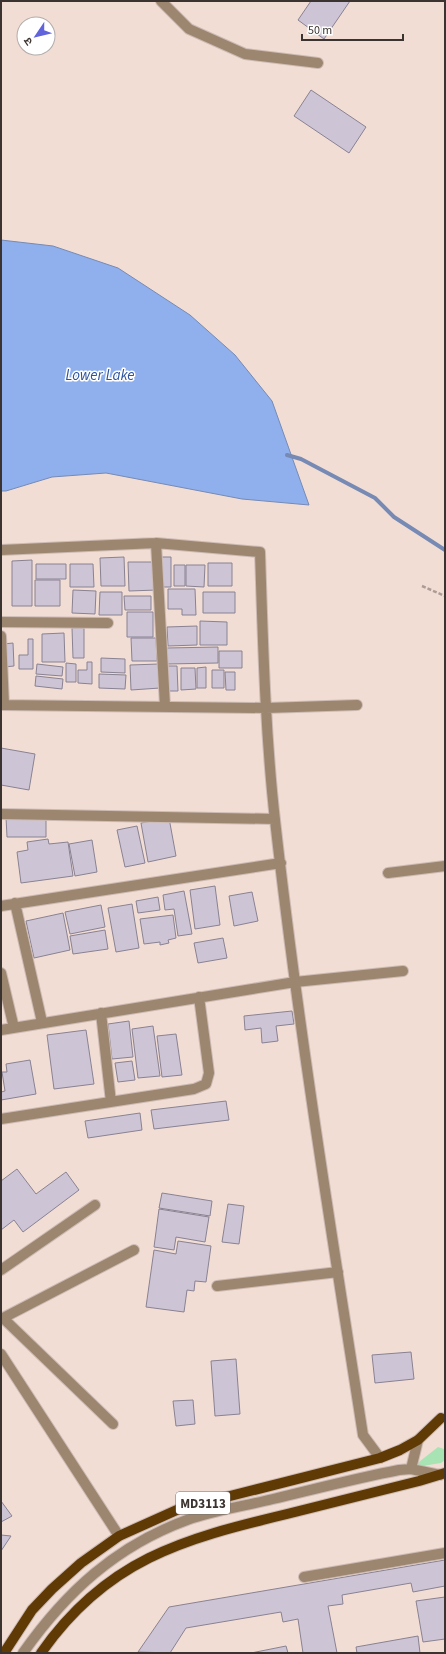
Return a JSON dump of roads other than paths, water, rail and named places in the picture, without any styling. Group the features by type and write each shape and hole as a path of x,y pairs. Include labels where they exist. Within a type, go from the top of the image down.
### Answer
{"main road":[{"name":"MD3113","path":"4,1653 32,1610 52,1589 81,1563 119,1536 179,1509 380,1458 400,1450 418,1440 441,1418"},
{"name":"MD3113","path":"41,1653 66,1621 104,1586 134,1565 163,1550 213,1532 442,1474"}],"street":[{"path":"161,1 189,29 245,54 318,63"},
{"path":"1,550 156,544 260,552 266,708 275,819 295,982 363,1435 380,1458"},
{"path":"156,544 165,706"},
{"path":"1,622 108,623"},
{"path":"1,636 2,705 266,708 358,705"},
{"path":"1,814 275,819"},
{"path":"1,906 280,863"},
{"path":"388,873 445,866"},
{"path":"15,903 42,1022"},
{"path":"1,1030 42,1022 295,982 404,971"},
{"path":"1,973 14,1028"},
{"path":"1,1119 194,1089 206,1084 209,1073 199,997"},
{"path":"101,1013 112,1102"},
{"path":"1,1270 95,1205"},
{"path":"113,1424 2,1318 134,1250"},
{"path":"217,1286 338,1272"},
{"path":"1,1354 119,1536"},
{"path":"411,1469 418,1440"},
{"path":"23,1653 40,1628 77,1587 119,1555 161,1531 188,1520 365,1477 411,1469 442,1474"},
{"path":"304,1577 445,1552"}],"water":[{"name":"Lower Lake","path":"1,240 53,246 118,268 190,315 235,355 272,401 309,505 242,499 106,473 52,477 6,491 1,491"}],"waterway":[{"path":"287,455 301,459 375,498 394,517 445,550"}]}
